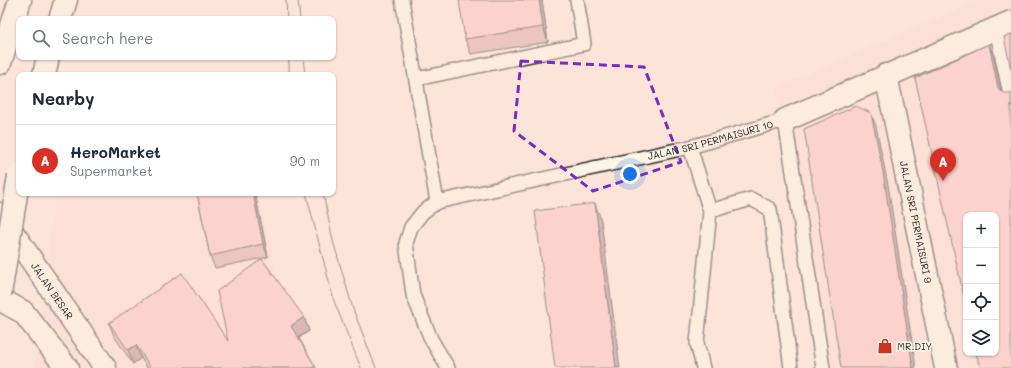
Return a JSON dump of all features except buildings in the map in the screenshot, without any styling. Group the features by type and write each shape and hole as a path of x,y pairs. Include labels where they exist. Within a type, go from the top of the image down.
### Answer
{"main road":[{"path":"0,63 20,0"},
{"path":"61,16 66,0"},
{"name":"JALAN SRI PERMAISURI 10","path":"785,120 1004,25"},
{"path":"45,72 47,60"},
{"name":"JALAN SRI PERMAISURI 9","path":"886,75 946,368"},
{"path":"0,294 16,195"},
{"name":"JALAN BESAR","path":"0,214 105,368"},
{"path":"0,301 3,301 23,312 68,368"}],"lane":[{"path":"402,0 437,202"},
{"path":"416,79 584,44 577,0"},
{"path":"1004,25 1011,98"},
{"path":"785,120 823,368"},
{"name":"JALAN SRI PERMAISURI 10","path":"448,368 431,339 413,295 406,243 411,226 423,212 437,202 690,147 785,120"},
{"path":"690,147 710,211 697,343 702,368"},
{"path":"710,211 751,199 770,209 791,368"}],"highlighted area":[{"path":"521,61 644,67 681,162 593,191 514,131"}],"shaded area":[{"path":"981,0 1011,0 1011,368 821,368 776,88"},
{"path":"56,196 258,196 277,280 304,368 34,368"}],"tram line":[{"path":"286,0 287,16"},
{"path":"298,0 300,16"},
{"path":"289,60 289,72"},
{"path":"303,60 305,72"},
{"path":"307,196 334,301 361,368"},
{"path":"324,196 333,241 353,309 376,368"}],"place":[{"name":"HeroMarket","path":"943,181"},
{"name":"MR.DIY","path":"885,346"}]}
